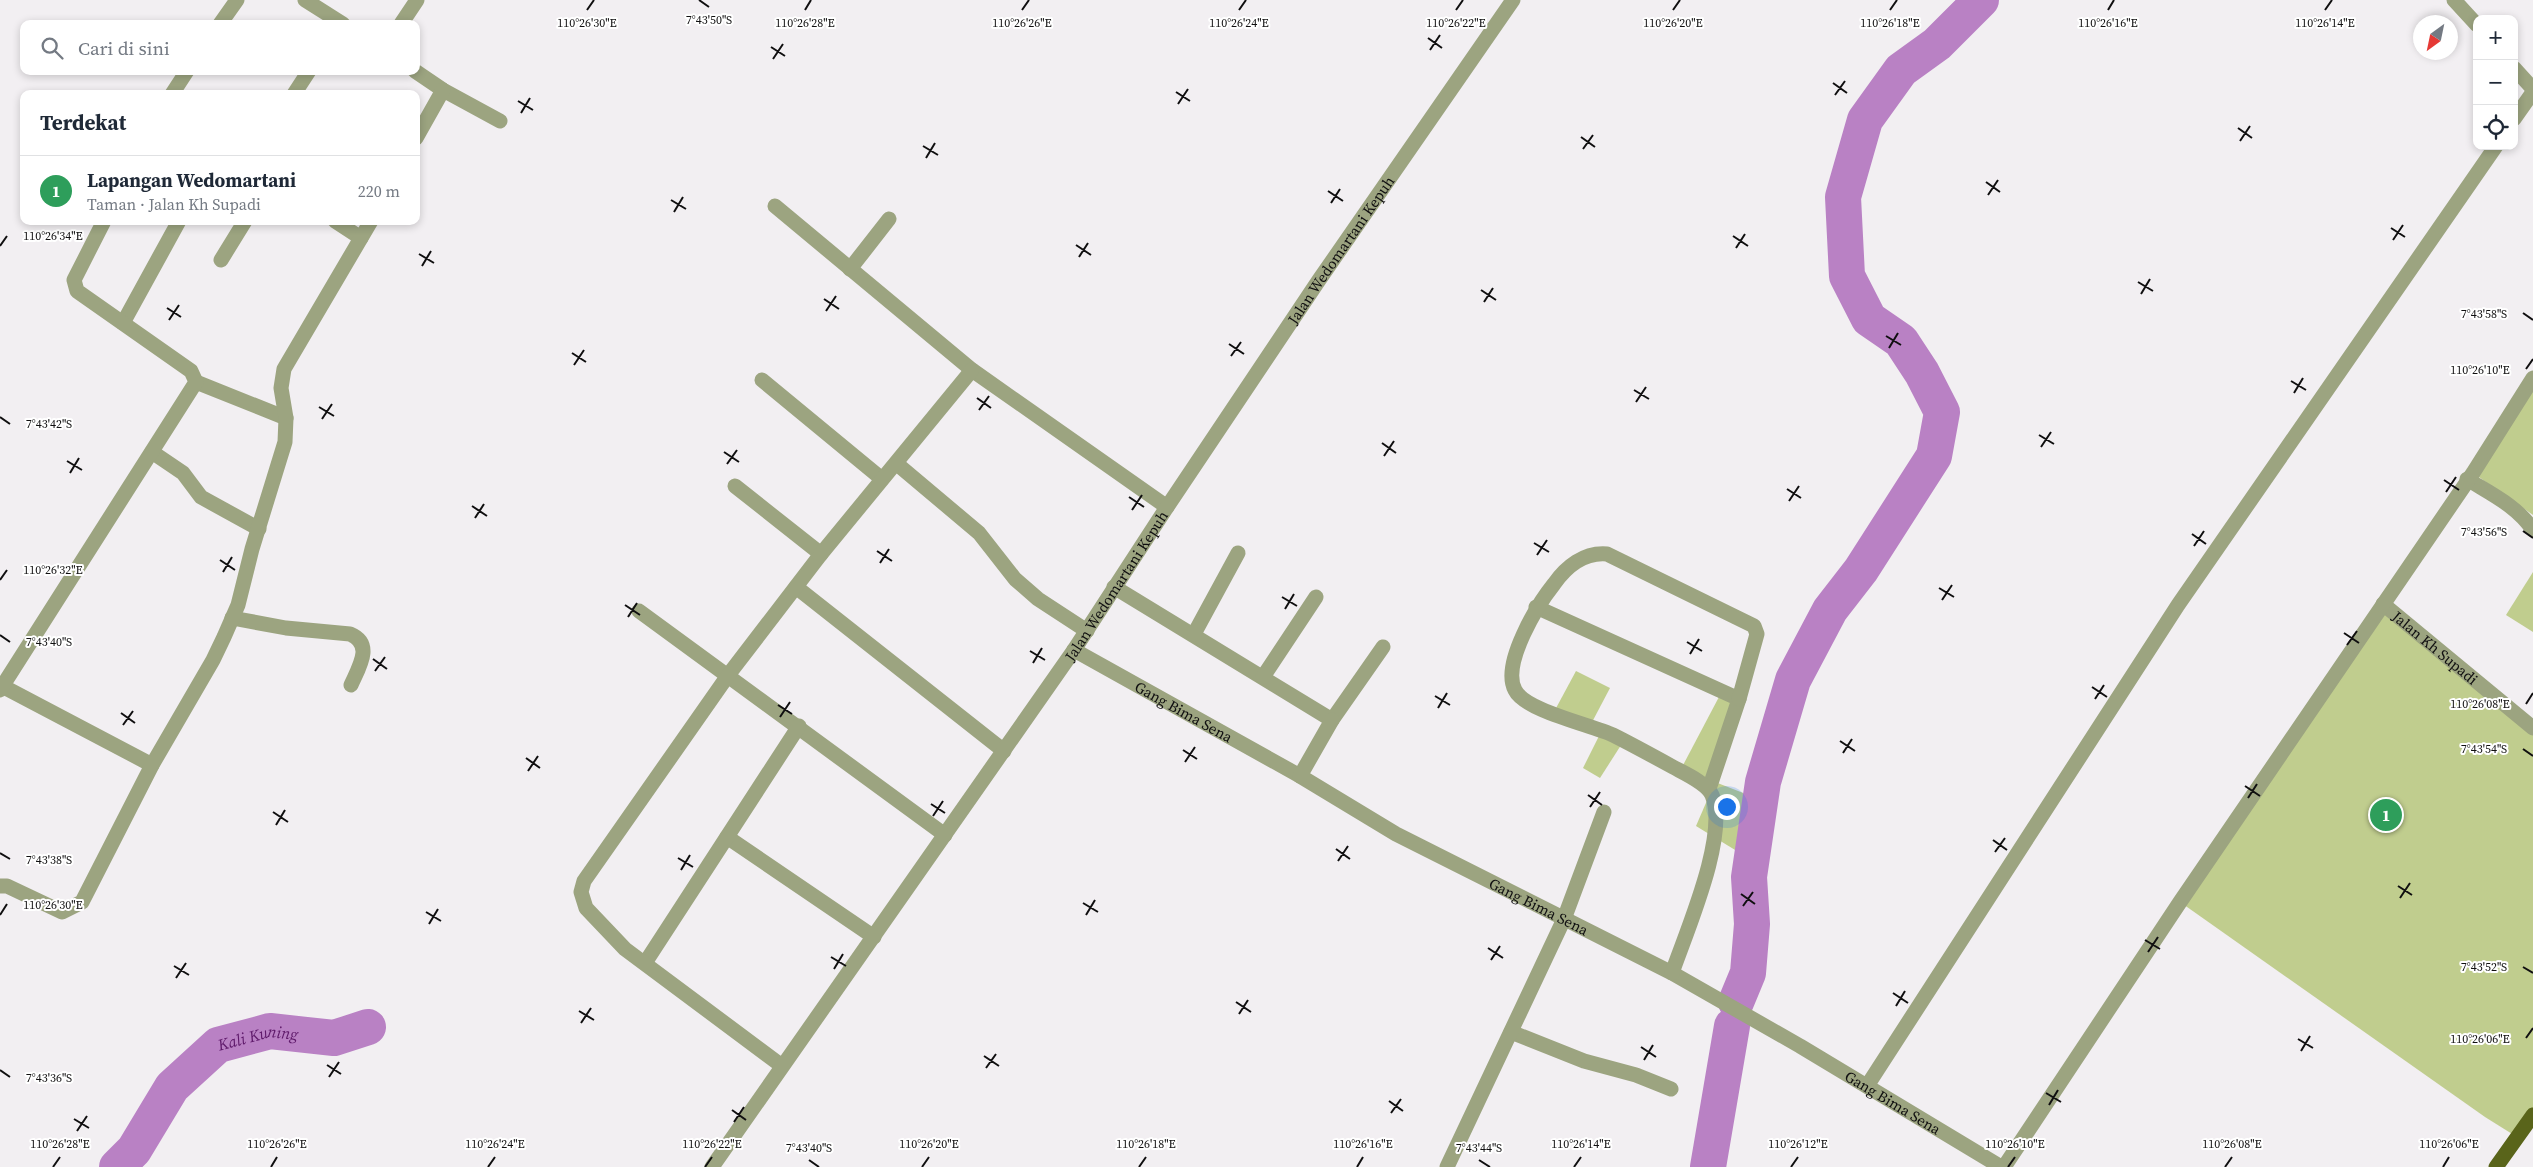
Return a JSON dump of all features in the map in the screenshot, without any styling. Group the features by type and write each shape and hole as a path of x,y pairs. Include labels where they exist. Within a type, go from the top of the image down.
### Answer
{"main road":[{"path":"2496,1167 2533,1115"}],"street":[{"path":"223,20 237,0"},
{"path":"305,0 336,20"},
{"path":"404,20 416,0"},
{"name":"Jalan Wedomartani Kepuh","path":"712,1167 1074,650 1319,280 1513,0"},
{"path":"2454,0 2473,21"},
{"path":"2518,73 2533,90 2518,113"},
{"path":"420,74 443,90 500,121"},
{"path":"175,90 184,75"},
{"path":"297,90 306,75"},
{"path":"420,131 443,90"},
{"path":"1867,1086 2178,605 2493,150"},
{"path":"775,206 972,370 1167,507"},
{"path":"850,269 889,219"},
{"path":"102,225 74,280 74,286 77,291 191,371 196,382 286,418"},
{"path":"123,323 177,225"},
{"path":"220,260 242,225"},
{"path":"341,225 361,238"},
{"path":"0,886 7,886 62,912 82,902 152,765 213,660 232,618 285,442 286,418 281,388 284,368 368,225"},
{"path":"782,1066 626,948 586,908 581,900 584,881 729,674 821,554 882,479 897,464 972,370"},
{"path":"2002,1167 2383,604 2533,378"},
{"path":"762,380 882,479"},
{"path":"152,765 1,688 196,382"},
{"path":"152,452 183,473 201,497 259,529"},
{"path":"897,464 979,533 1015,579 1038,599 1087,631"},
{"path":"2467,479 2524,517 2533,530"},
{"path":"735,486 821,554"},
{"path":"1194,634 1238,553"},
{"path":"1672,973 1704,884 1716,813 1709,789 1739,699 1757,634 1754,626 1615,557 1598,553 1566,568 1536,607 1513,662 1511,679 1515,691 1523,698 1567,720 1612,734 1679,770 1709,789"},
{"path":"796,587 1004,751"},
{"path":"1114,587 1194,634 1332,720"},
{"path":"1263,677 1316,597"},
{"name":"Jalan Kh Supadi","path":"2383,604 2533,728"},
{"path":"1536,607 1739,699"},
{"path":"639,611 729,674 945,835"},
{"path":"232,618 286,628 356,636 363,646 351,685"},
{"path":"1300,776 1332,720 1383,646"},
{"name":"Gang Bima Sena","path":"1074,650 1300,776 1396,834 1672,973 2002,1167"},
{"path":"646,964 799,726"},
{"path":"1447,1167 1564,919 1604,812"},
{"path":"727,837 874,937"},
{"path":"1511,1032 1584,1061 1636,1075 1671,1089"}],"green space":[{"path":"2533,383 2533,515 2476,475"},
{"path":"2533,572 2533,632 2506,615"},
{"path":"2383,604 2533,728 2533,1114 2517,1137 2485,1117 2180,902"},
{"path":"1576,671 1610,688 1590,726 1555,710"},
{"path":"1720,695 1735,703 1710,782 1681,769"},
{"path":"1601,732 1623,742 1600,778 1583,768"},
{"path":"1715,782 1751,796 1740,853 1696,826"}],"waterway":[{"path":"1736,1002 1748,973 1752,924 1749,877 1763,782 1793,680 1830,610 1861,570 1934,456 1942,412 1922,373 1901,341 1869,319 1847,276 1843,197 1865,120 1901,70 1937,44 1981,0"},
{"path":"1708,1167 1732,1026"},
{"name":"Kali Kuning","path":"117,1167 134,1150 172,1087 218,1045 270,1031 334,1038 368,1027"}],"place":[{"name":"Lapangan Wedomartani","path":"2386,815"}]}
